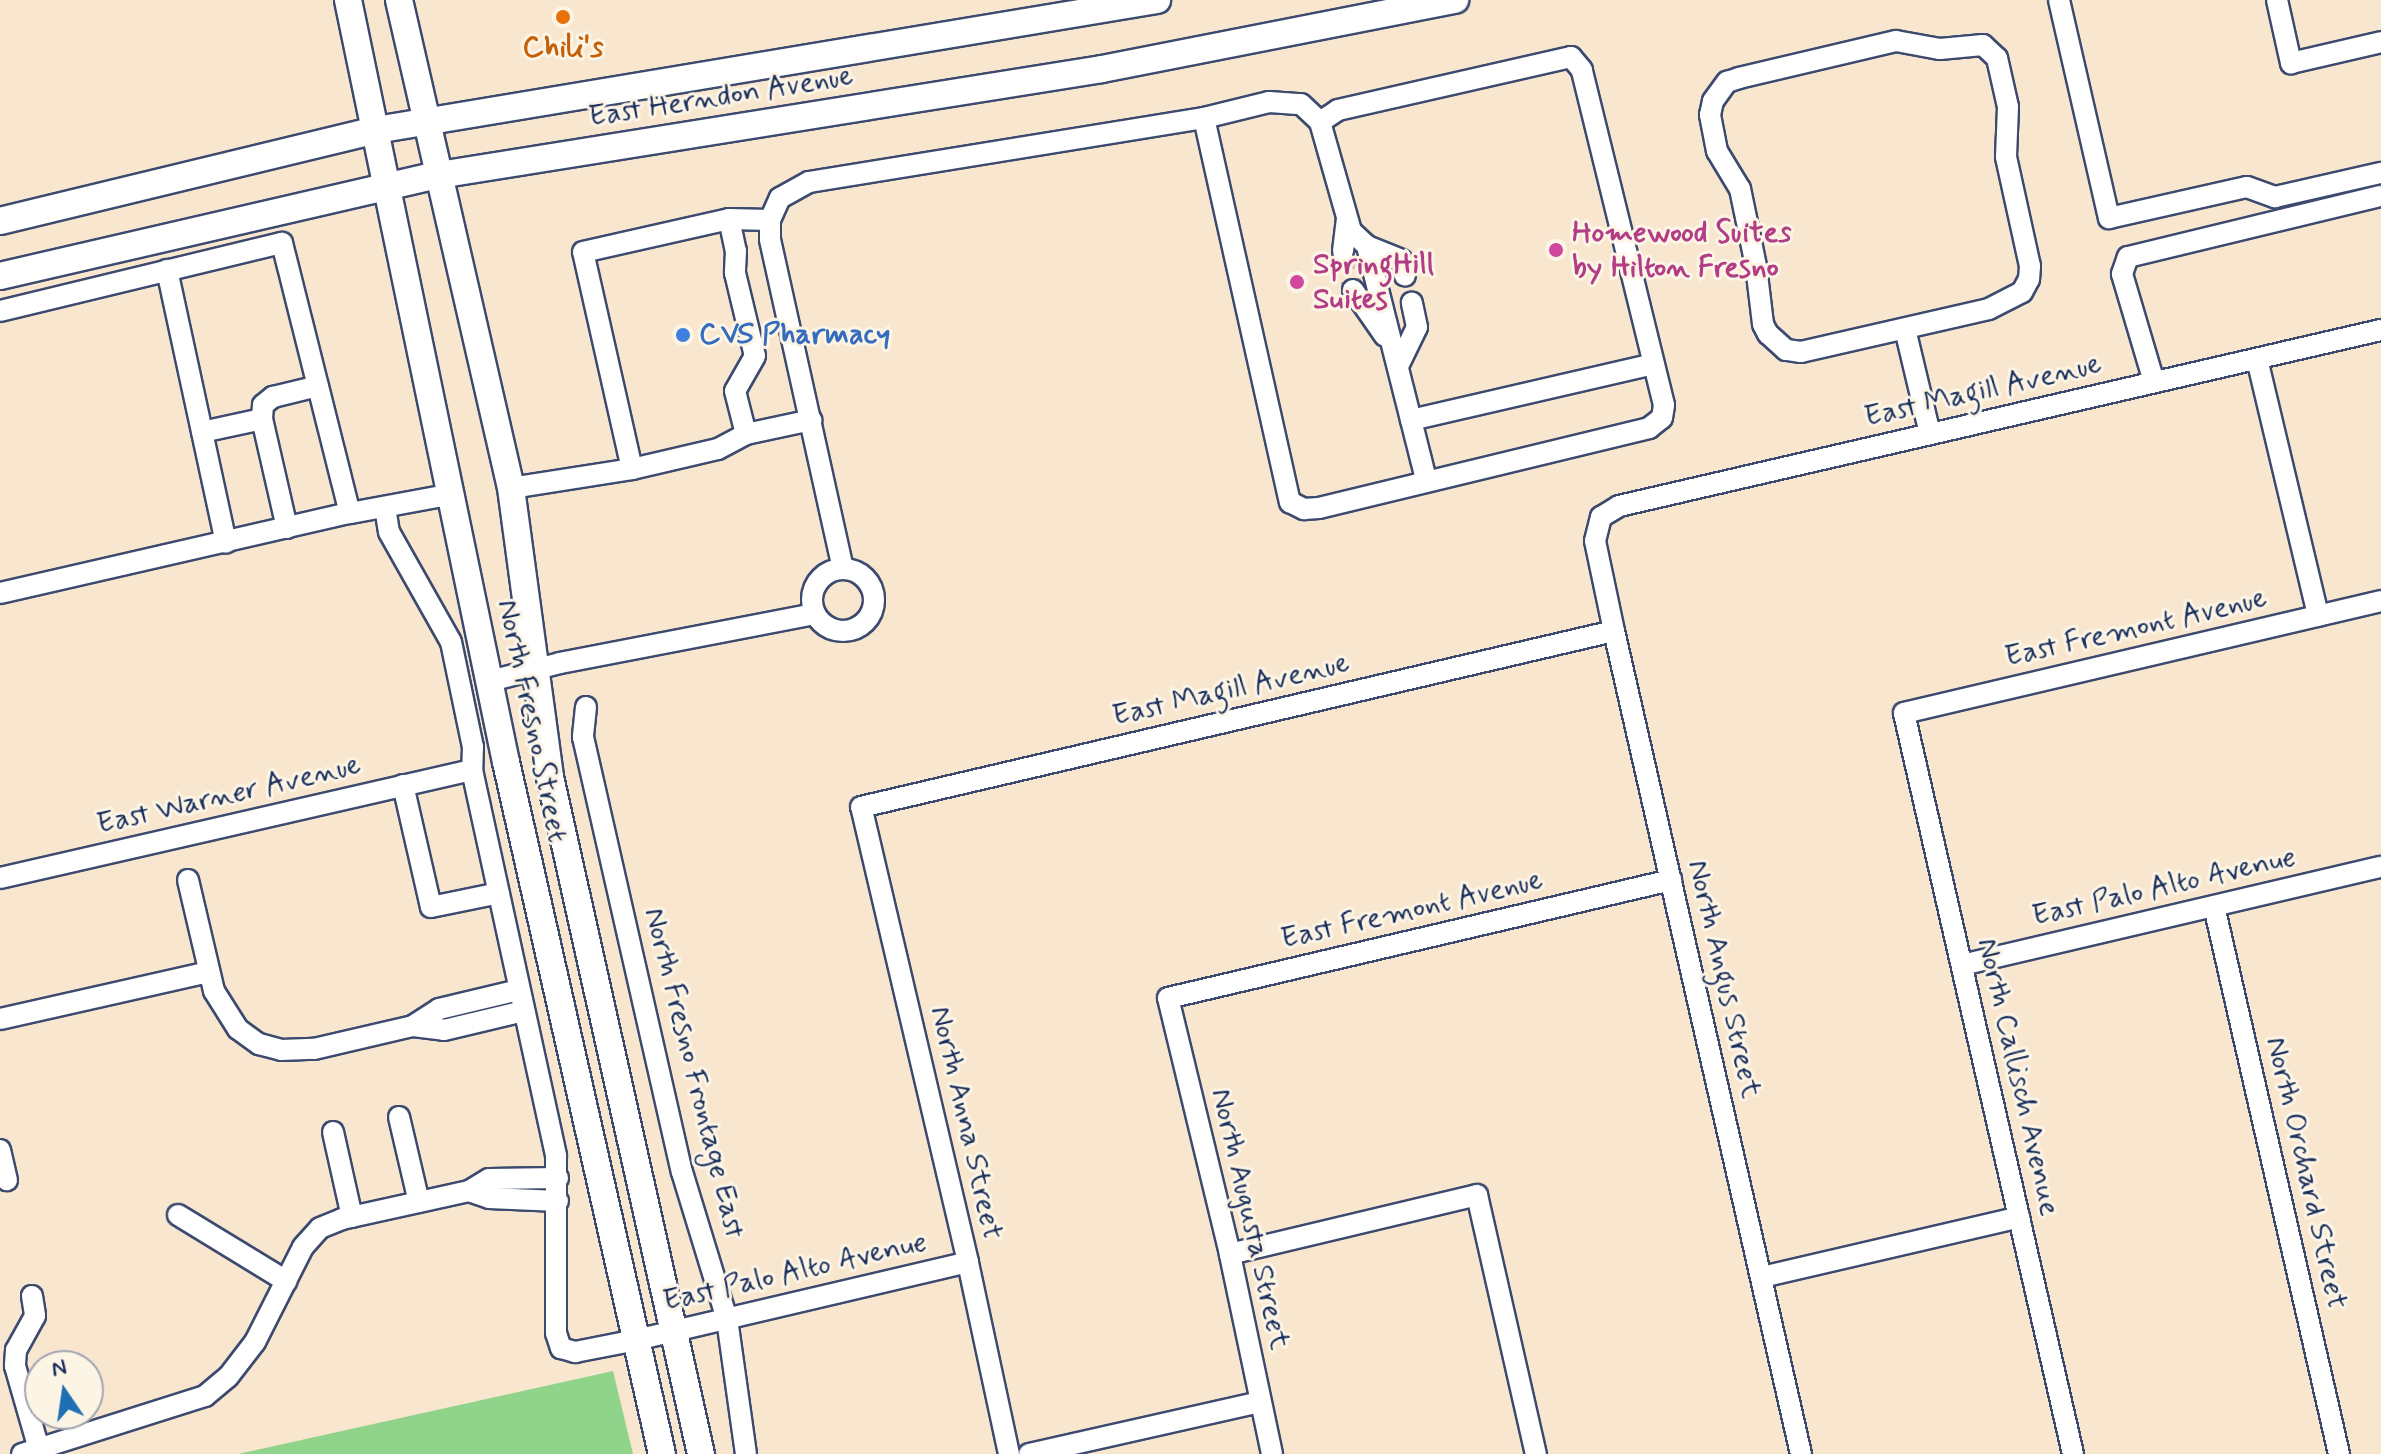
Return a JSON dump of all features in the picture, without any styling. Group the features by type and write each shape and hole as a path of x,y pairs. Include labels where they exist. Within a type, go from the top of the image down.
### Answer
{"main road":[{"name":"North Fresno Street","path":"348,0 490,681 662,1454"},
{"name":"North Fresno Street","path":"399,0 511,488 535,670 565,850 701,1454"},
{"name":"East Herndon Avenue","path":"0,221 376,130 1157,0"},
{"name":"East Herndon Avenue","path":"0,276 439,175 1102,69 1455,0"}],"street":[{"path":"2059,0 2109,218 2247,187 2275,197 2381,173"},
{"path":"2277,0 2291,63 2381,42"},
{"path":"1896,41 1940,49 1983,45 1992,50 2007,90 2006,157 2030,266 2029,279 2022,292 2008,302 1905,329 1801,352 1786,350 1768,334 1759,310 1756,266 1740,189 1717,151 1710,115 1713,101 1727,82 1896,41"},
{"path":"1204,118 1290,502 1304,509 1319,508 1649,428 1662,418 1664,405 1582,70 1571,57 1338,110 1320,122"},
{"path":"843,569 770,239 770,220 780,198 809,182 1204,118 1269,102 1292,101 1320,122 1351,231 1367,246 1401,260 1405,276"},
{"path":"2154,382 2122,274 2128,257 2381,196"},
{"path":"1343,251 1347,215"},
{"path":"632,469 583,252 729,219 770,220"},
{"path":"729,219 736,251 735,273 755,356 735,391 746,434"},
{"path":"0,311 282,243 350,513"},
{"path":"1367,246 1426,480"},
{"path":"167,270 226,543"},
{"path":"1353,290 1395,356"},
{"path":"1395,356 1417,327 1412,303"},
{"path":"1905,329 1930,434"},
{"name":"East Magill Avenue","path":"1601,517 1619,506 2381,330"},
{"path":"2257,359 2318,616"},
{"path":"1411,420 1654,364"},
{"path":"287,528 262,419 263,405 273,397 318,386"},
{"path":"202,432 262,419"},
{"path":"511,488 632,469 718,449 746,434 812,420"},
{"path":"0,593 350,513 453,494"},
{"path":"385,507 389,532 451,642 473,747 472,770 556,1156 558,1201 489,1198 469,1191"},
{"name":"North Angus Street","path":"1601,517 1595,541 1614,631 1801,1454"},
{"path":"843,569 861,574 873,590 873,609 869,618 855,630 845,632 827,628 814,614 812,594 823,576 843,569"},
{"name":"East Fremont Avenue","path":"1904,713 2381,601"},
{"path":"490,681 814,614"},
{"name":"East Magill Avenue","path":"861,807 1614,631"},
{"name":"North Fresno Frontage East","path":"586,707 583,737 678,1156 696,1226 727,1319 746,1454"},
{"name":"North Callisch Avenue","path":"1904,713 2073,1454"},
{"name":"East Warner Avenue","path":"0,878 472,770"},
{"path":"403,785 431,907 499,893"},
{"name":"North Anna Street","path":"861,807 968,1262 1009,1454"},
{"name":"East Palo Alto Avenue","path":"1962,965 2381,867"},
{"path":"188,880 208,972 225,1014 238,1029 259,1044 281,1050 314,1049 413,1026 439,1009 519,990"},
{"name":"East Fremont Avenue","path":"1168,998 1671,880"},
{"name":"North Orchard Street","path":"2214,906 2339,1454"},
{"path":"0,1019 208,972"},
{"name":"North Augusta Street","path":"1168,998 1230,1254 1272,1454"},
{"path":"413,1026 444,1030 524,1011"},
{"path":"399,1117 419,1202"},
{"path":"333,1132 352,1217"},
{"path":"0,1150 7,1180"},
{"path":"32,1296 35,1316 16,1350 15,1366 31,1452 205,1396 228,1377 255,1342 303,1247 320,1228 352,1217 469,1191 489,1179 558,1178"},
{"path":"1230,1254 1477,1195 1536,1454"},
{"name":"East Palo Alto Avenue","path":"558,1201 557,1342 561,1348 575,1352 968,1262"},
{"path":"178,1215 286,1281"},
{"path":"1762,1277 2019,1217"},
{"path":"1029,1454 1260,1402"}],"green space":[{"path":"613,1371 633,1454 238,1454"}],"tunnel":[{"path":"1343,251 1353,290"}],"place":[{"name":"Chili's","path":"563,17"},
{"name":"Homewood Suites by Hilton Fresno","path":"1556,250"},
{"name":"SpringHill Suites","path":"1297,282"},
{"name":"CVS Pharmacy","path":"683,335"}]}
